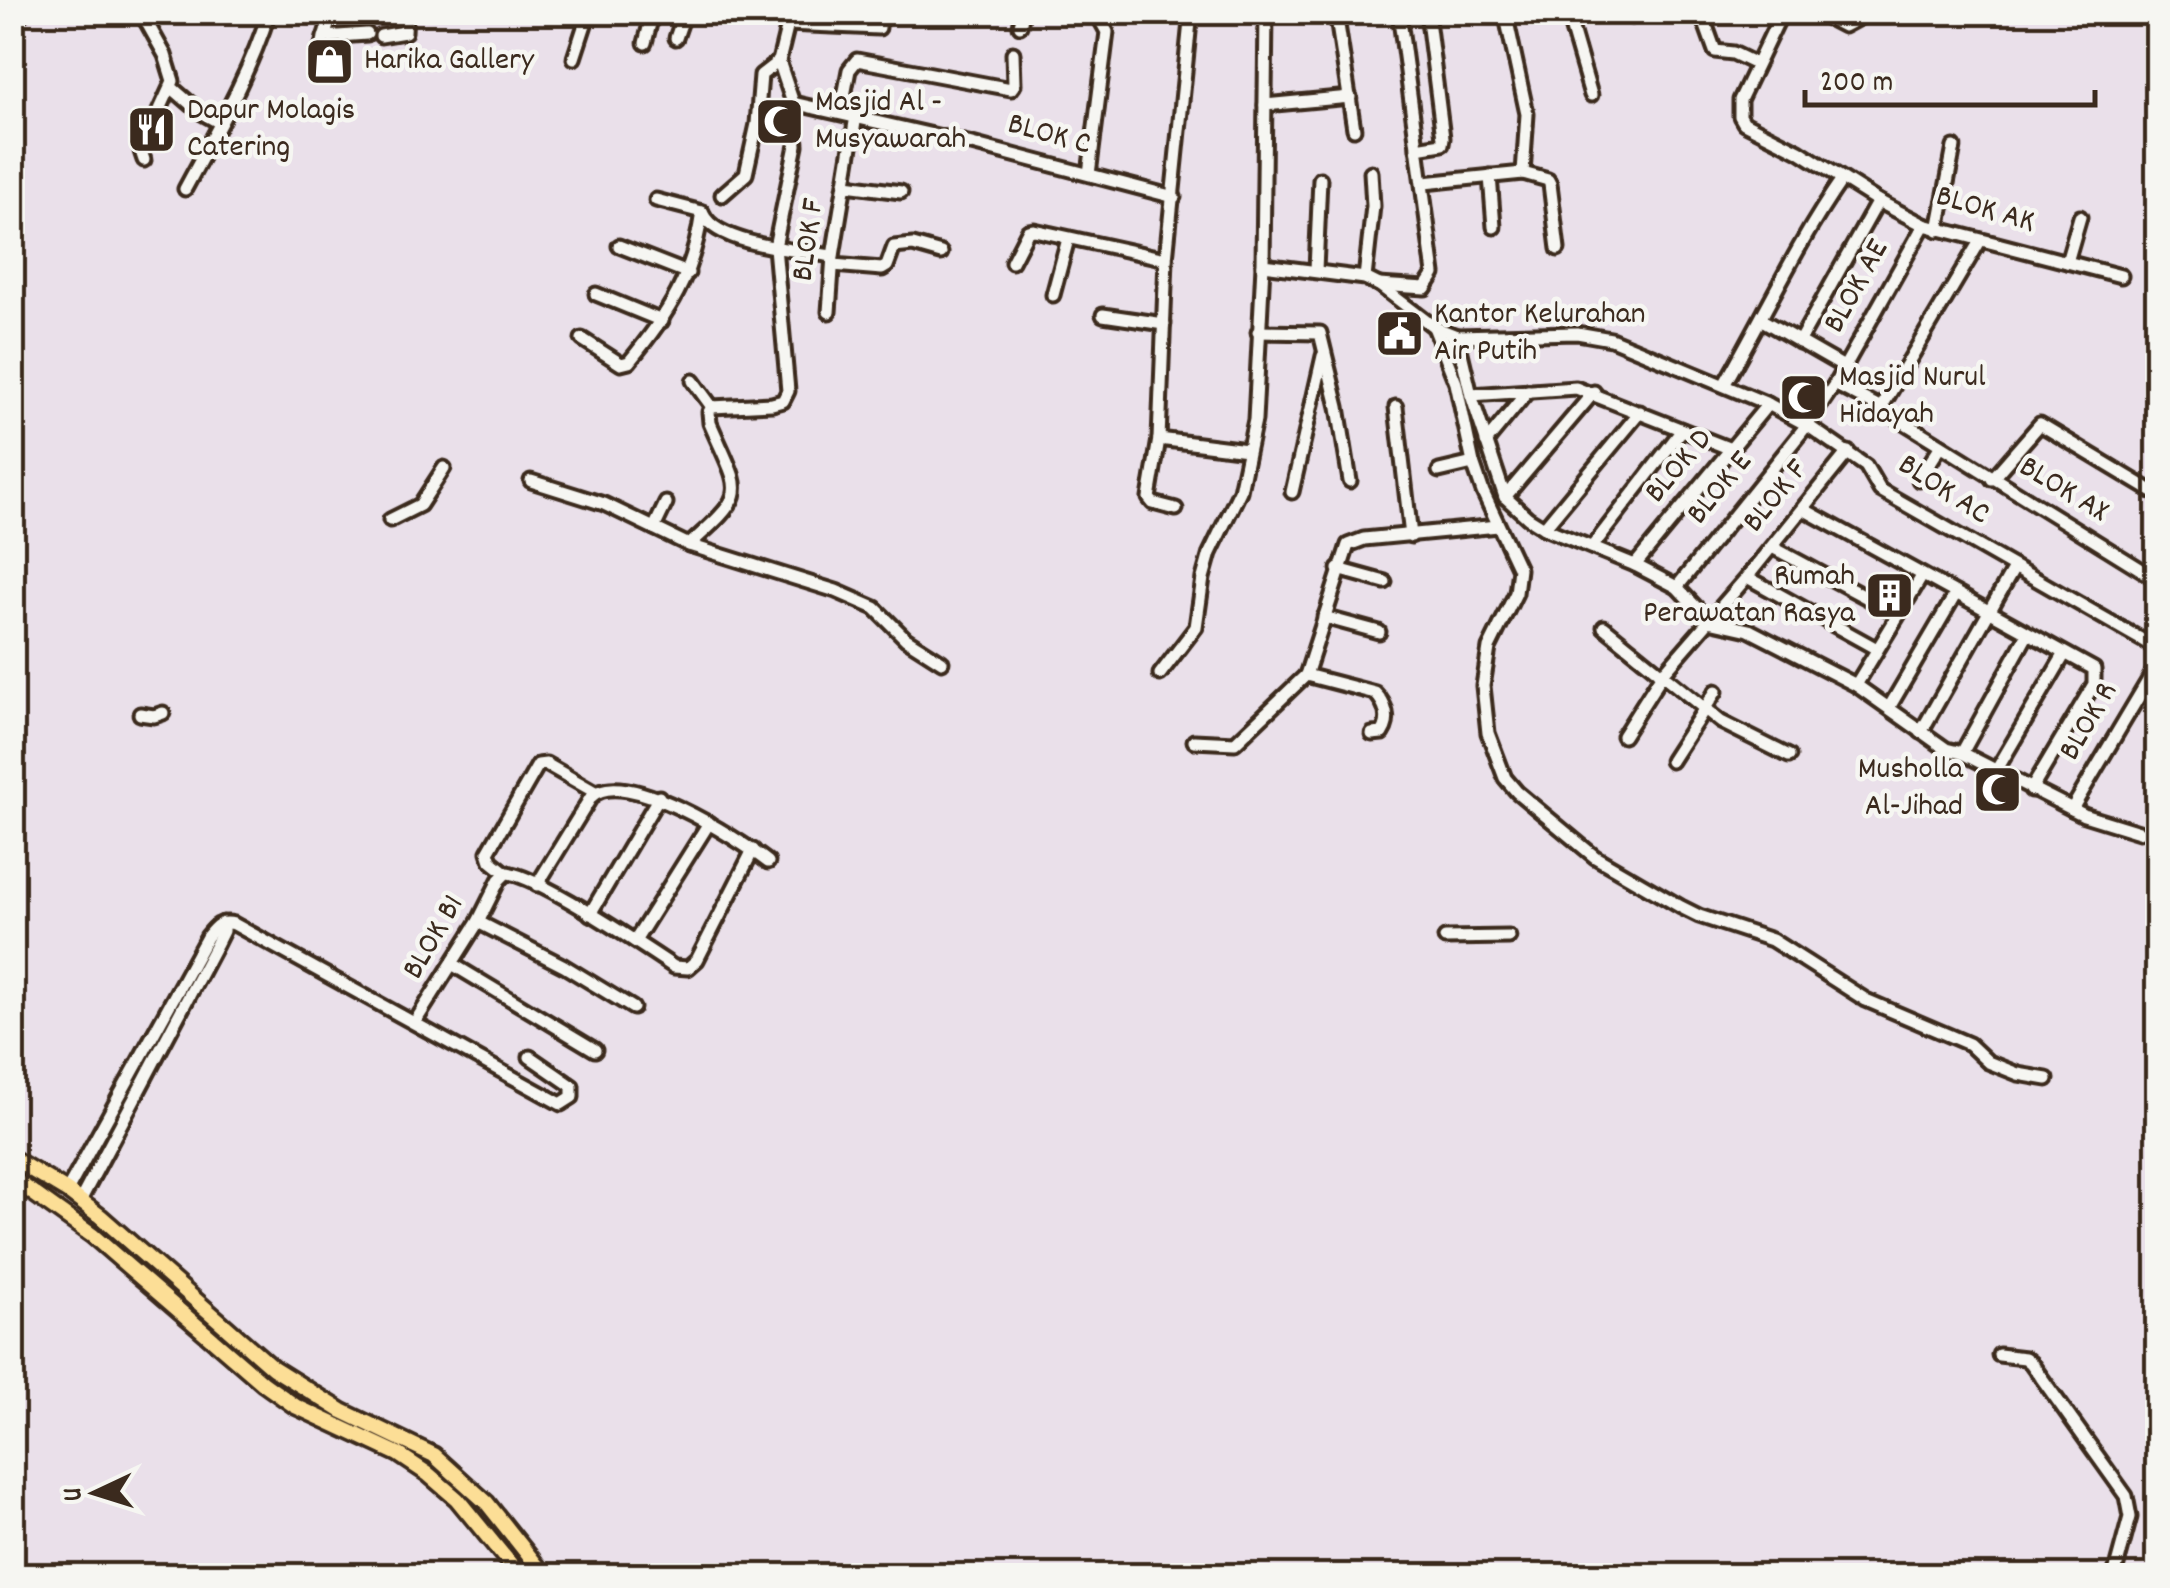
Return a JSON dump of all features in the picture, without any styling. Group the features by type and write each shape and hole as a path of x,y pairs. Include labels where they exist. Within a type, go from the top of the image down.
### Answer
{"main road":[{"path":"12,20 23,12"},
{"path":"12,1158 73,1196 274,1368 310,1392 434,1455 487,1503 545,1576"},
{"path":"12,1178 93,1236 264,1384 295,1406 398,1454 428,1474 457,1499 520,1576"},
{"path":"196,1325 205,1311"}],"street":[{"path":"140,12 171,72 171,87 141,151 144,160"},
{"path":"185,189 256,55 269,12"},
{"path":"316,65 332,12"},
{"path":"324,36 406,32 406,12"},
{"path":"574,58 589,12"},
{"path":"645,43 653,12"},
{"path":"676,38 685,12"},
{"path":"1020,26 1023,12"},
{"path":"1089,174 1106,32 1096,12"},
{"path":"1176,509 1150,501 1159,439 1166,258 1191,12"},
{"path":"1160,674 1196,626 1207,563 1240,491 1255,420 1263,265 1266,12"},
{"path":"1336,12 1354,129"},
{"path":"1379,285 1425,288 1432,281 1424,183 1400,12"},
{"path":"1417,148 1438,146 1443,138 1427,12"},
{"path":"1505,12 1527,114 1523,173"},
{"path":"1567,12 1591,94"},
{"path":"1701,12 1715,51 1756,64 1782,12"},
{"path":"1817,12 1844,26 1870,12"},
{"path":"712,407 772,404 784,401 788,392 775,247 796,145 793,103 779,61 789,18 878,28"},
{"path":"841,112 849,70 857,60 1010,89 1014,84 1013,53"},
{"path":"722,195 746,174 757,124 761,74 779,61"},
{"name":"BLOK AK","path":"1756,64 1740,100 1744,123 1799,151 1878,201 1938,230 2121,276"},
{"path":"171,87 200,112 220,122"},
{"path":"1265,104 1350,97"},
{"name":"BLOK C","path":"793,103 1174,197"},
{"name":"BLOK F","path":"829,312 856,116"},
{"path":"1938,230 1954,147"},
{"path":"1365,278 1373,206 1370,172"},
{"path":"1424,183 1523,173 1548,180 1558,249"},
{"path":"1490,176 1494,227"},
{"path":"1724,386 1806,230 1842,179"},
{"path":"1316,270 1320,180"},
{"path":"846,185 901,192"},
{"path":"656,200 702,212 707,222 739,239 882,270 888,266 894,247 903,244 940,252"},
{"path":"1799,342 1878,201"},
{"path":"582,340 625,364 662,321 688,274 702,212"},
{"path":"2068,262 2080,216"},
{"name":"BLOK AE","path":"1807,425 1835,384 1924,225"},
{"path":"1012,262 1028,231 1166,258"},
{"path":"1053,295 1068,238"},
{"path":"1881,408 1980,241"},
{"path":"619,246 688,274"},
{"path":"1263,265 1365,278 1434,327 1458,336 1471,395 1505,497 1528,518 1677,587 1709,621 1749,630 1856,685 1946,749 2072,809 2139,832"},
{"path":"596,294 662,321"},
{"path":"1102,315 1164,324"},
{"path":"1762,320 1844,367"},
{"path":"1434,327 1456,383 1473,463 1516,561 1519,582 1486,663 1484,708 1493,750 1516,792 1595,858 1699,916 1772,940 1866,1000 1970,1044 1988,1062 2018,1074 2046,1079"},
{"path":"1258,332 1320,334 1350,480"},
{"name":"BLOK AC","path":"1458,336 1577,333 1612,339 1768,404 1848,452 1866,466 1880,490 2158,649"},
{"path":"1292,492 1324,352"},
{"path":"694,380 712,407"},
{"name":"BLOK AX","path":"1835,384 1881,408 2158,580"},
{"path":"1471,395 1558,387 1594,392 1731,449"},
{"path":"1486,442 1528,390"},
{"path":"1505,497 1594,392"},
{"name":"BLOK D","path":"1635,565 1768,404"},
{"path":"689,545 734,500 736,487 710,424 712,407"},
{"path":"1396,407 1411,536"},
{"path":"1544,528 1640,412"},
{"path":"1992,479 2040,424 2158,495"},
{"name":"BLOK E","path":"1677,587 1807,425"},
{"path":"1592,546 1682,430"},
{"path":"1159,439 1247,450"},
{"path":"1918,480 1940,447"},
{"name":"BLOK F","path":"1623,736 1661,676 1747,578 1848,452"},
{"path":"1440,470 1473,463"},
{"path":"390,520 420,505 444,468"},
{"path":"531,481 580,494 689,545 836,590 875,608 906,639 942,662"},
{"path":"654,528 666,503"},
{"path":"1802,509 2094,670 2094,684 2031,790"},
{"path":"1194,742 1235,744 1306,674 1344,552 1354,541 1498,526"},
{"path":"1772,546 1896,614"},
{"path":"1921,732 2014,568"},
{"path":"1338,570 1386,582"},
{"path":"1856,685 1922,576"},
{"path":"1747,578 1877,649"},
{"path":"1890,706 1956,595"},
{"path":"1324,617 1379,632"},
{"path":"1604,627 1704,709 1744,736 1789,756"},
{"path":"1962,754 2027,635"},
{"path":"1996,771 2064,655"},
{"name":"BLOK R","path":"2072,809 2158,664"},
{"path":"1306,674 1375,694 1386,712 1387,724 1382,733 1372,734"},
{"path":"1671,761 1716,692"},
{"path":"140,714 163,713"},
{"path":"754,850 697,960 688,968 674,967 538,885 503,876 488,852 538,765 546,764 594,792 659,797 754,850 768,862"},
{"path":"538,885 594,792"},
{"path":"590,914 659,797"},
{"path":"635,941 708,823"},
{"name":"BLOK B1","path":"415,1022 503,876"},
{"path":"478,922 564,966 633,1008"},
{"path":"73,1196 221,926 234,924 561,1104 572,1097 572,1086 530,1058"},
{"path":"1445,938 1509,937"},
{"path":"452,964 595,1050"},
{"path":"1998,1354 2025,1358 2031,1363 2126,1496 2130,1517 2114,1576"}],"place":[{"name":"Harika Gallery","path":"329,62"},
{"name":"Masjid Al - Musyawarah","path":"780,122"},
{"name":"Dapur Molagis Catering","path":"152,130"},
{"name":"Kantor Kelurahan Air Putih","path":"1399,334"},
{"name":"Masjid Nurul Hidayah","path":"1804,397"},
{"name":"Rumah Perawatan Rasya","path":"1890,596"},
{"name":"Musholla Al-Jihad","path":"1998,789"}]}
